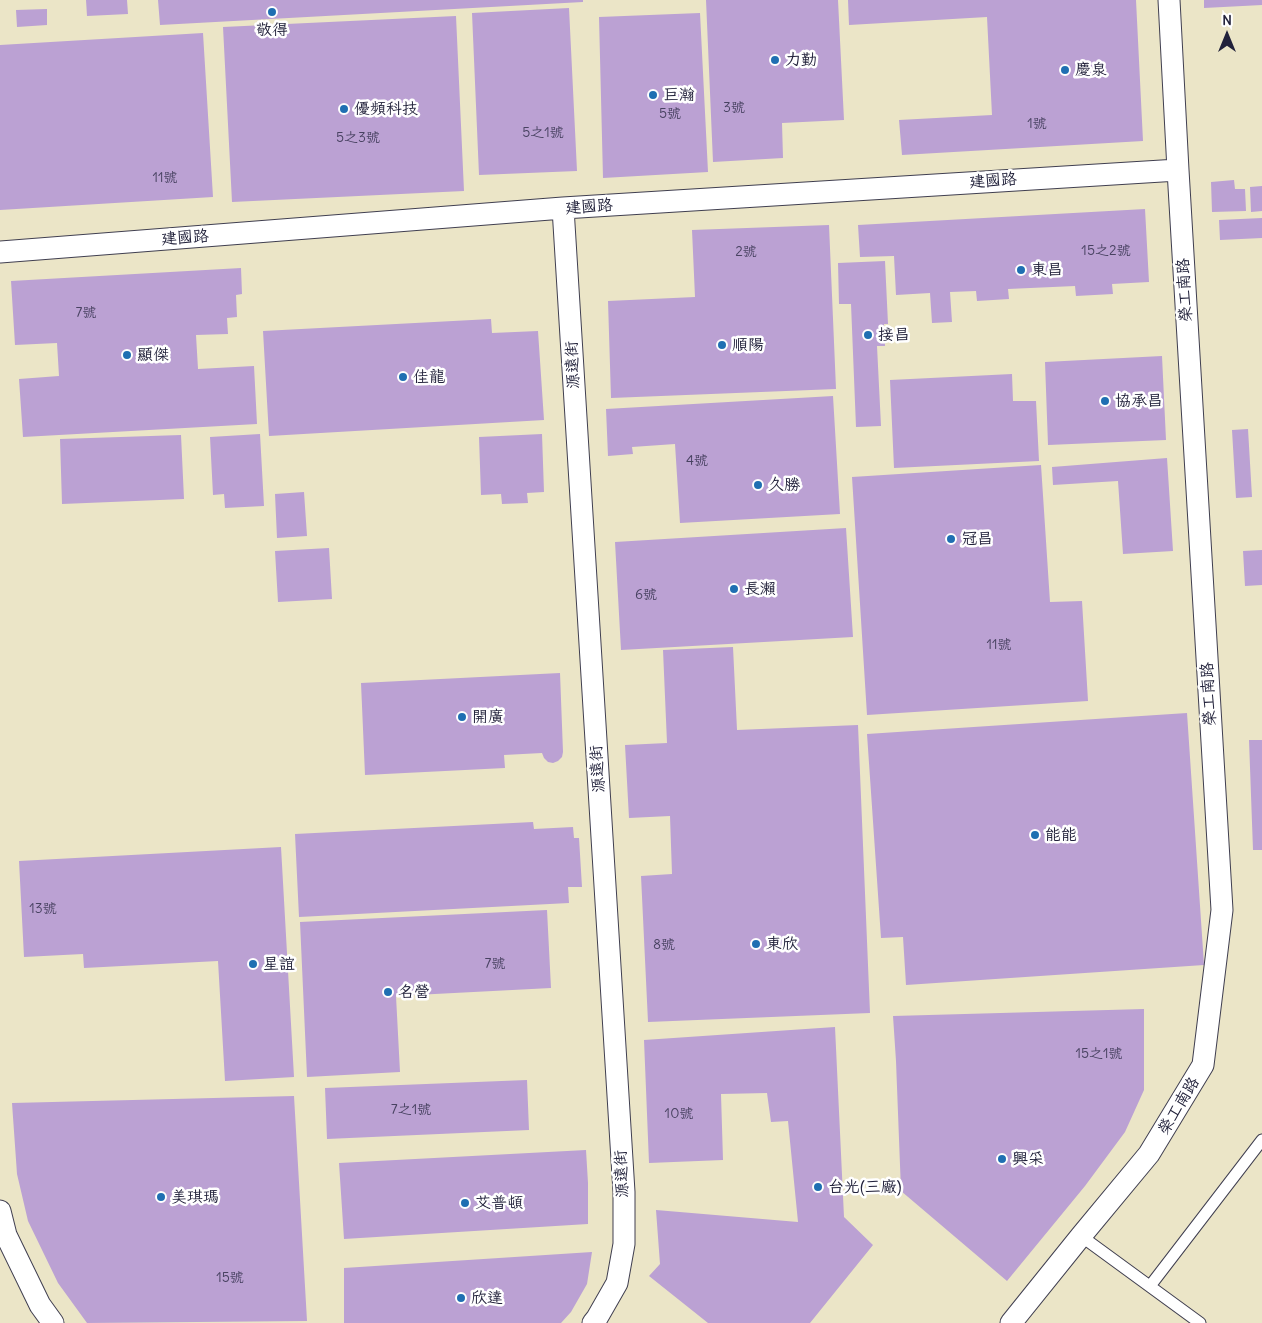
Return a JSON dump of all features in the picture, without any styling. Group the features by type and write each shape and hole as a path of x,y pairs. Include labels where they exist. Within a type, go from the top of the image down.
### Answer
{"street":[{"name":"榮工南路","path":"1011,1323 1149,1154 1203,1065 1222,910 1169,0"},
{"name":"建國路","path":"0,252 564,208 1178,170"},
{"name":"源遠街","path":"564,208 624,1192 624,1244 617,1283 593,1323"},
{"path":"0,1211 6,1235 40,1305 53,1323"}],"lane":[{"path":"1150,1286 1262,1140"},
{"path":"1081,1236 1200,1323"}],"building":[{"path":"86,0 127,0 128,14 87,16"},
{"name":"敬得","path":"158,0 583,0 583,2 160,25"},
{"name":"力勤","path":"706,0 838,0 844,120 782,123 783,158 713,162"},
{"name":"慶泉","path":"848,0 1136,0 1143,141 902,155 899,120 992,115 987,17 849,25"},
{"path":"1204,0 1262,0 1262,5 1204,8"},
{"path":"569,8 577,171 479,175 472,13"},
{"path":"47,9 47,25 17,27 16,10"},
{"name":"巨瀚","path":"700,13 708,172 603,178 599,17"},
{"name":"優頻科技","path":"456,16 464,191 232,202 223,27"},
{"path":"203,33 213,197 0,210 0,45"},
{"path":"1234,180 1235,189 1245,189 1246,211 1212,212 1211,182"},
{"path":"1262,186 1262,211 1251,212 1250,187"},
{"name":"東昌","path":"1145,209 1149,282 1112,284 1113,294 1076,296 1075,286 1008,289 1009,299 977,301 976,291 950,292 952,322 932,323 930,293 896,295 894,256 860,257 858,225"},
{"path":"1262,218 1262,238 1220,240 1219,220"},
{"name":"順陽","path":"829,225 836,389 611,398 608,301 695,297 692,230"},
{"name":"接昌","path":"885,261 888,324 884,324 885,346 877,346 881,426 856,427 851,304 839,304 838,263"},
{"name":"顯傑","path":"241,268 242,294 236,295 237,317 227,318 228,334 196,335 198,369 254,366 257,424 23,437 19,379 59,376 57,343 15,345 11,281"},
{"name":"佳龍","path":"491,319 492,333 538,331 544,420 269,436 263,331"},
{"name":"協承昌","path":"1162,356 1166,440 1048,445 1045,362"},
{"path":"1012,374 1013,401 1036,401 1039,461 894,468 890,380"},
{"name":"久勝","path":"833,396 840,514 680,523 675,444 632,447 633,454 608,456 606,409"},
{"path":"1248,429 1252,497 1236,498 1232,430"},
{"path":"260,434 264,506 225,508 224,494 213,495 210,437"},
{"path":"542,434 544,492 527,493 528,503 502,504 501,494 481,495 479,437"},
{"path":"181,435 184,499 62,504 60,439"},
{"path":"1167,458 1173,551 1123,554 1118,481 1053,485 1052,467"},
{"name":"冠昌","path":"1041,465 1050,602 1082,601 1088,701 867,715 852,477"},
{"path":"304,492 307,536 277,538 275,494"},
{"name":"長瀨","path":"846,528 853,637 621,650 615,542"},
{"path":"329,548 332,599 278,602 275,551"},
{"path":"1262,550 1262,585 1245,586 1243,551"},
{"name":"東欣","path":"733,647 737,730 858,725 870,1013 648,1022 641,876 672,874 670,816 629,818 625,745 667,743 663,650"},
{"name":"開廣","path":"560,673 563,752 562,757 558,761 548,762 542,753 504,755 505,768 365,775 361,683"},
{"name":"能能","path":"1187,713 1204,965 906,985 903,937 881,938 867,734"},
{"path":"1249,740 1262,740 1262,850 1253,850"},
{"path":"533,822 534,829 573,827 574,838 579,838 582,887 568,887 569,903 299,917 295,834"},
{"name":"星誼","path":"281,847 294,1077 225,1081 218,961 84,968 83,954 24,957 19,861"},
{"name":"名營","path":"547,910 551,988 396,996 400,1072 307,1077 300,922"},
{"name":"興采","path":"1144,1009 1144,1090 1125,1132 1085,1186 1007,1281 901,1191 893,1016"},
{"name":"台光(三廠)","path":"835,1027 844,1217 873,1245 810,1323 708,1323 649,1276 660,1264 656,1210 798,1222 788,1121 771,1122 767,1093 721,1094 723,1160 649,1163 644,1040"},
{"path":"527,1080 529,1130 327,1139 325,1088"},
{"name":"美琪瑪","path":"294,1096 307,1321 87,1323 58,1283 28,1221 17,1174 12,1103"},
{"name":"艾普頓","path":"586,1150 588,1224 344,1239 339,1163"},
{"name":"欣達","path":"592,1252 587,1284 571,1312 561,1323 344,1323 344,1268"}],"place":[{"name":"敬得","path":"272,12"},
{"name":"力勤","path":"775,60"},
{"name":"慶泉","path":"1065,70"},
{"name":"巨瀚","path":"653,95"},
{"name":"優頻科技","path":"344,109"},
{"name":"東昌","path":"1021,270"},
{"name":"接昌","path":"868,335"},
{"name":"順陽","path":"722,345"},
{"name":"顯傑","path":"127,355"},
{"name":"佳龍","path":"403,377"},
{"name":"協承昌","path":"1105,401"},
{"name":"久勝","path":"758,485"},
{"name":"冠昌","path":"951,539"},
{"name":"長瀨","path":"734,589"},
{"name":"開廣","path":"462,717"},
{"name":"能能","path":"1035,835"},
{"name":"東欣","path":"756,944"},
{"name":"星誼","path":"253,964"},
{"name":"名營","path":"388,992"},
{"name":"興采","path":"1002,1159"},
{"name":"台光(三廠)","path":"818,1187"},
{"name":"美琪瑪","path":"161,1197"},
{"name":"艾普頓","path":"465,1203"},
{"name":"欣達","path":"461,1298"}]}
